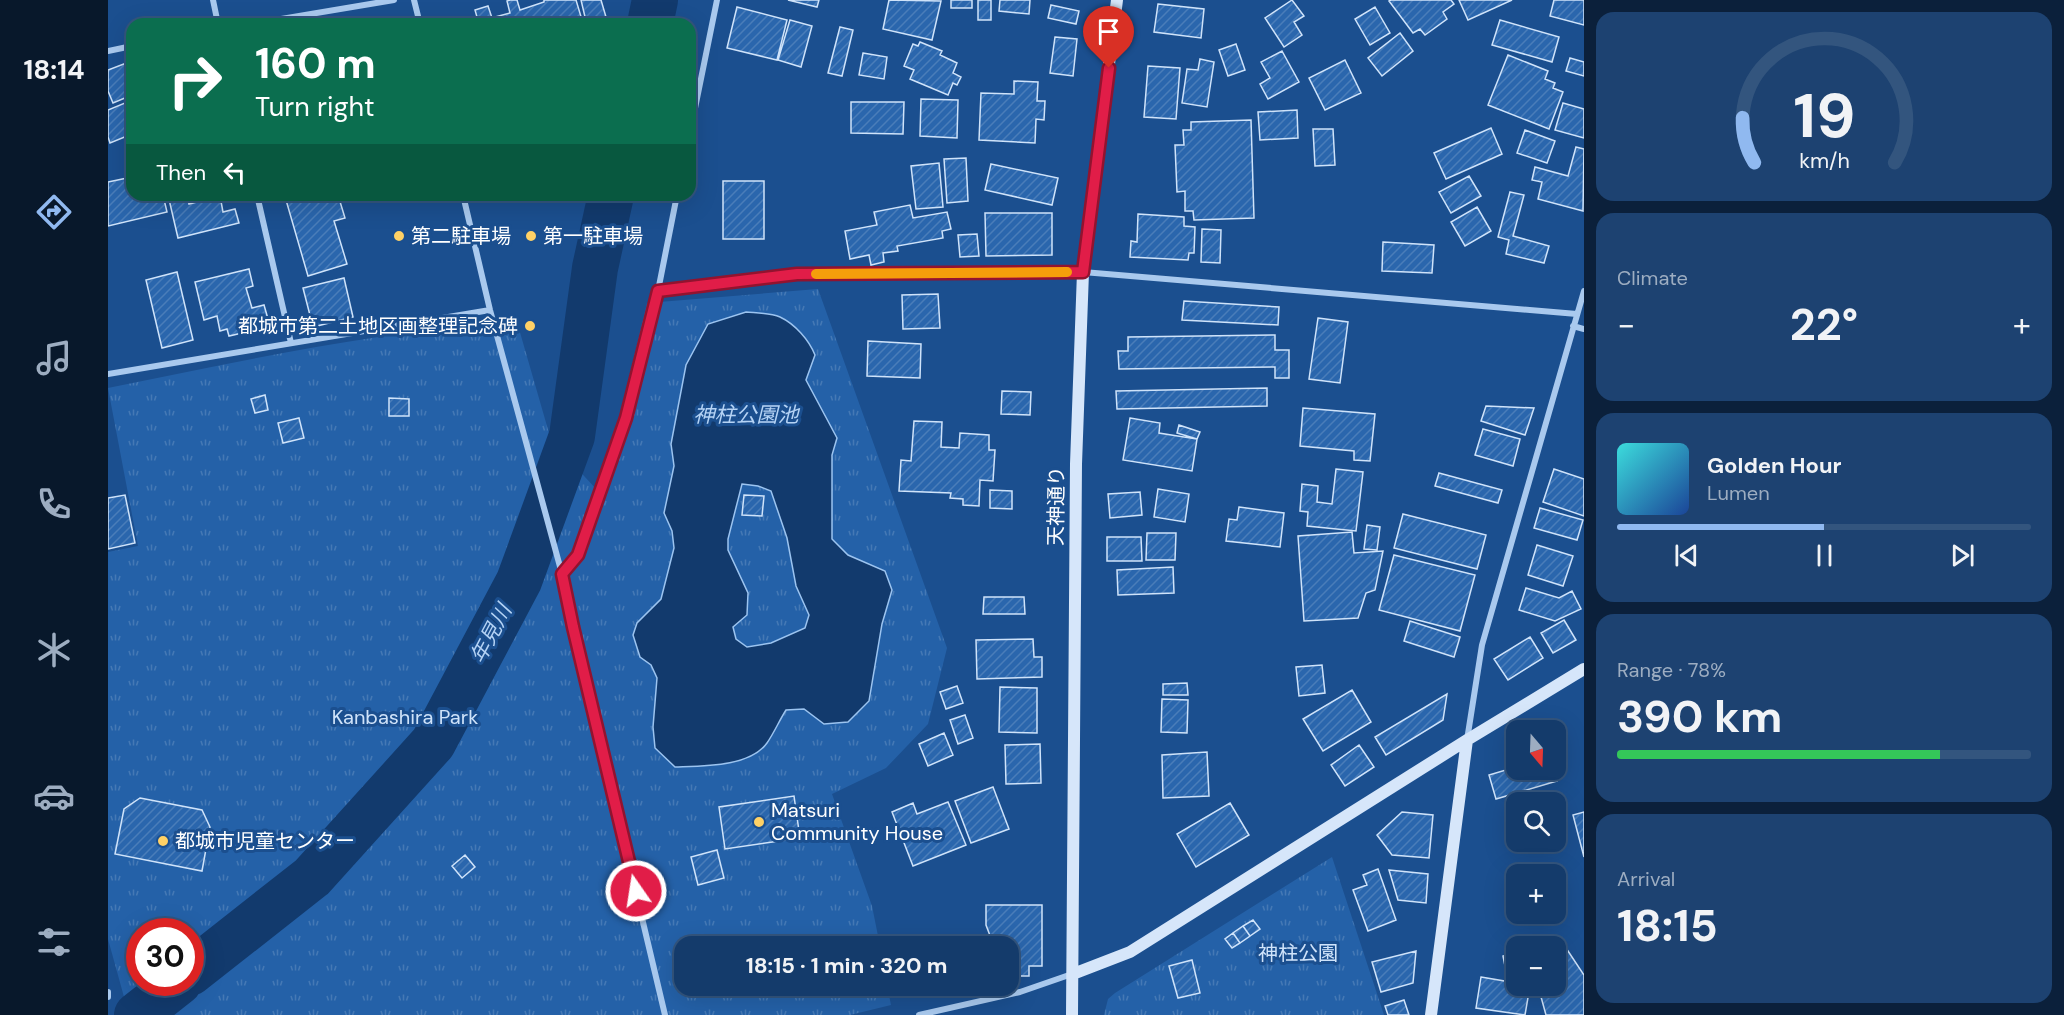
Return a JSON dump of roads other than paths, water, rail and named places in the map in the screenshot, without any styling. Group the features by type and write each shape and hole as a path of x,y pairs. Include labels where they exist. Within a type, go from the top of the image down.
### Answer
{"street":[{"path":"213,0 217,18"},
{"path":"287,18 394,0"},
{"path":"414,0 418,18"},
{"path":"696,103 717,0"},
{"name":"天神通り","path":"1072,1015 1076,464 1083,272 1117,0"},
{"path":"108,51 126,47"},
{"path":"258,201 291,343"},
{"path":"464,201 490,310 562,574 665,1015"},
{"path":"562,574 578,555 626,418 658,291 677,201"},
{"path":"658,291 797,274 1083,272 1577,314"},
{"path":"1431,1015 1467,740 1482,645 1584,291"},
{"path":"108,374 490,310"},
{"path":"1573,326 1584,329"},
{"path":"919,1015 1020,992 1130,952 1584,669"},
{"path":"108,992 108,997"}],"water":[{"name":"神柱公園池","path":"746,312 772,315 791,324 809,344 815,355 806,380 837,438 832,455 832,539 848,555 885,571 892,590 882,624 869,701 848,722 824,724 804,709 786,710 767,743 749,757 725,764 675,767 655,748 653,727 657,678 651,665 640,657 633,635 637,623 661,599 674,548 672,531 664,513 674,466 671,444 686,365 708,324","holes":["742,484 758,486 771,491 787,538 796,586 809,615 805,628 771,643 747,647 736,639 733,627 747,615 748,593 728,550 728,539"]}],"waterway":[{"name":"年見川","path":"651,18 655,0"},
{"name":"年見川","path":"204,962 312,877 433,743 519,581 572,436 595,268 610,201"},
{"name":"年見川","path":"137,1015 161,996"}],"place":[{"name":"第二駐車場","path":"399,236"},
{"name":"第一駐車場","path":"531,236"},
{"name":"都城市第二土地区画整理記念碑","path":"530,326"},
{"name":"Matsuri Community House","path":"759,822"},
{"name":"都城市児童センター","path":"163,841"}],"park label":[{"name":"Kanbashira Park","path":"405,717"},
{"name":"神柱公園","path":"1298,953"}]}
